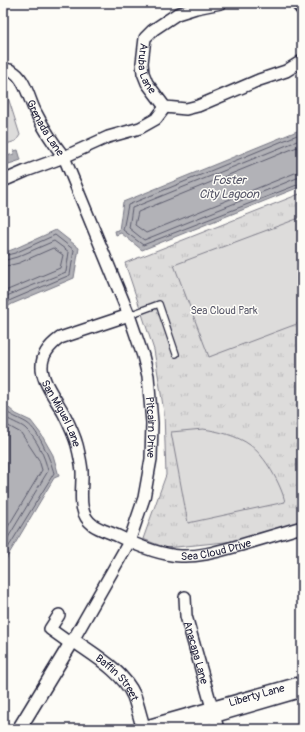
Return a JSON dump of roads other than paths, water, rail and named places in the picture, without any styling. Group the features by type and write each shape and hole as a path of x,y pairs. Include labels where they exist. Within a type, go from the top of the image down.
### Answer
{"street":[{"name":"Aruba Lane","path":"220,3 177,14 159,25 145,38 142,63 143,73 147,83 165,107 186,109 198,106 259,80 286,71 302,61"},
{"path":"296,3 302,10"},
{"name":"Grenada Lane","path":"3,69 15,73 23,84 51,141 64,157 3,181"},
{"name":"Aruba Lane","path":"64,157 108,137 140,128 156,119 165,107"},
{"name":"Pitcairn Drive","path":"19,729 72,642 129,542 144,498 151,459 152,423 148,376 143,356 129,315 64,157"},
{"name":"San Miguel Lane","path":"129,315 60,338 54,342 47,352 43,362 42,373 45,384 64,415 75,438 82,467 82,504 86,517 96,527 129,542"},
{"name":"Sea Cloud Drive","path":"129,542 163,554 191,556 302,528"},
{"name":"Anacapa Lane","path":"185,597 186,616 218,729"},
{"path":"59,615 50,630 72,642"},
{"name":"Baffin Street","path":"72,642 110,667 125,683 133,696 143,728"},
{"name":"Liberty Lane","path":"213,712 302,682"},
{"name":"Liberty Lane","path":"213,712 302,691"},
{"path":"143,728 213,712"},
{"path":"172,729 213,712"}],"lane":[{"path":"129,315 159,304 176,354"}],"water":[{"name":"Foster City Lagoon","path":"302,129 302,186 142,250 121,233 116,235 115,231 119,230 123,202"},
{"path":"18,150 21,160 9,164 4,163 3,157 14,154 14,151"},
{"path":"56,230 79,248 74,278 12,304 3,310 3,253"},
{"path":"3,403 16,414 31,421 41,434 53,455 59,476 54,478 3,564"}],"park label":[{"name":"Sea Cloud Park","path":"224,310"}]}
